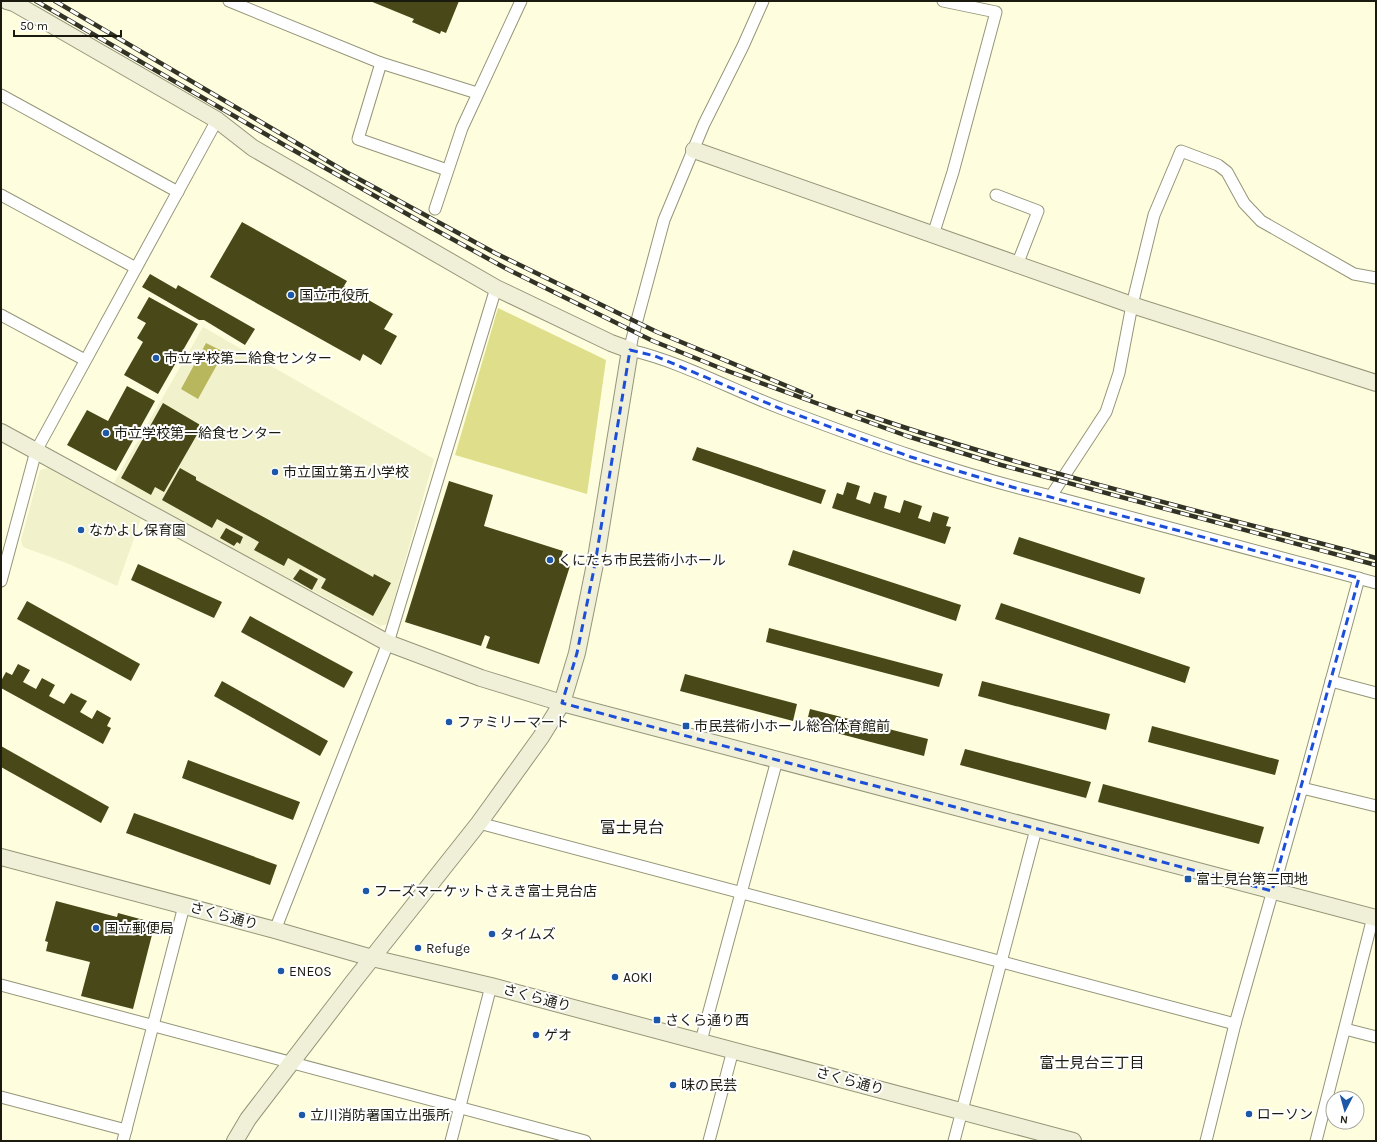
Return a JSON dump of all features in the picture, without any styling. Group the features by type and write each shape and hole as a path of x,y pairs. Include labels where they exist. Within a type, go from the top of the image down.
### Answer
{"street":[{"path":"1,5 3,1"},
{"path":"7,1 14,2 217,120 253,148 496,288 610,343 630,350 656,356 779,408 911,457 1012,487 1376,582"},
{"path":"229,1 381,63 477,94"},
{"path":"436,209 462,128 521,1"},
{"path":"235,1141 248,1119 372,958 479,824 537,743 562,703 578,653 595,564 632,339 664,220 704,124 743,46 763,1"},
{"path":"933,235 954,172 996,12 943,1"},
{"path":"381,63 358,139 448,170"},
{"path":"1,94 178,192"},
{"path":"1,581 3,567 36,451 217,120"},
{"path":"694,150 1132,305 1376,383"},
{"path":"1051,496 1106,412 1118,373 1132,305 1154,215 1181,151 1218,165 1227,172 1244,203 1261,221 1354,274 1376,278"},
{"path":"1,195 136,268"},
{"path":"996,195 1038,211 1017,265"},
{"path":"275,930 388,643 496,288"},
{"path":"1,315 86,360"},
{"path":"1,432 388,643 481,678 562,703 1374,918 1316,1141"},
{"path":"1206,1141 1235,1024 1302,788 1359,578"},
{"path":"1331,681 1376,693"},
{"path":"701,1042 777,760"},
{"path":"1302,788 1376,806"},
{"path":"479,824 1235,1024"},
{"path":"954,1141 1036,828"},
{"name":"さくら通り","path":"1,857 275,930 372,958 491,986 1073,1141"},
{"path":"1,1097 125,1136 184,906"},
{"path":"1,985 585,1141"},
{"path":"451,1141 491,986"},
{"path":"1345,1029 1376,1037"},
{"path":"709,1141 733,1050"}],"highlighted area":[{"path":"630,350 655,356 779,408 911,457 1012,487 1359,578 1272,891 562,703 577,653 595,564"}],"shaded area":[{"path":"498,308 606,360 587,494 455,455"},
{"name":"市立国立第五小学校","path":"203,327 434,459 387,624 380,626 112,486"},
{"path":"206,343 224,352 198,399 181,389"},
{"name":"なかよし保育園","path":"48,468 141,519 117,586 69,564 23,547 21,540 40,470"}],"building":[{"path":"370,1 459,1 446,33 441,31 440,34 412,22 414,19"},
{"name":"国立市役所","path":"242,222 347,281 344,286 393,314 384,329 397,336 381,365 363,354 360,361 210,277"},
{"path":"150,274 176,289 178,285 255,329 245,345 204,320 199,320 142,287"},
{"name":"市立学校第二給食センター","path":"149,297 198,324 158,394 124,375 143,342 137,338 146,323 137,318"},
{"name":"市立学校第一給食センター","path":"127,386 155,401 116,471 67,445 87,410 108,421"},
{"path":"163,403 202,426 164,492 155,487 151,495 121,478"},
{"path":"697,447 826,490 821,504 692,460"},
{"path":"180,468 196,477 196,480 373,577 374,574 391,583 373,616 321,588 326,579 288,558 284,566 254,550 259,542 217,519 212,528 162,500"},
{"path":"449,481 493,495 484,526 563,551 559,563 570,566 539,664 486,648 490,637 485,635 481,646 405,622"},
{"path":"847,482 860,486 856,499 870,504 874,492 887,496 884,508 900,513 904,500 922,506 918,518 930,522 933,512 949,517 946,526 951,527 945,544 832,508 837,493 843,495"},
{"path":"226,528 243,537 240,544 237,542 234,546 220,538"},
{"path":"1019,537 1145,578 1140,594 1013,554"},
{"path":"793,550 961,605 956,621 788,565"},
{"path":"138,564 222,602 214,618 131,580"},
{"path":"300,569 318,579 312,590 293,579"},
{"path":"27,601 140,664 131,681 17,619"},
{"path":"1001,603 1190,667 1185,683 995,619"},
{"path":"250,616 353,672 344,688 241,632"},
{"path":"769,628 943,674 939,687 766,642"},
{"path":"18,664 30,670 23,682 36,689 42,678 55,685 49,696 64,704 71,693 87,701 80,712 92,719 97,710 111,718 107,726 111,728 103,744 1,688 1,681 6,672 12,675"},
{"path":"685,674 797,704 793,721 680,691"},
{"path":"222,681 328,741 320,756 214,696"},
{"path":"982,681 1110,714 1106,730 978,696"},
{"path":"810,709 928,739 924,756 806,725"},
{"path":"1152,726 1279,760 1275,775 1148,742"},
{"path":"1,746 109,807 101,823 1,767"},
{"path":"965,749 1091,782 1086,798 960,765"},
{"path":"188,760 300,802 293,820 182,778"},
{"path":"1103,784 1264,827 1259,844 1098,802"},
{"path":"134,813 277,865 270,885 126,833"},
{"path":"56,901 117,917 118,913 155,923 133,1009 81,996 90,962 46,951 48,942 45,941"}],"railway":[{"path":"36,1 286,146 432,228 507,269 653,341 725,370 907,436 1001,465 1376,565"},
{"path":"55,1 346,172 495,253 657,332 811,396"},
{"path":"858,412 1051,472 1376,558"}],"place":[{"name":"国立市役所","path":"291,295"},
{"name":"市立学校第二給食センター","path":"156,358"},
{"name":"市立学校第一給食センター","path":"106,433"},
{"name":"市立国立第五小学校","path":"275,472"},
{"name":"なかよし保育園","path":"81,530"},
{"name":"くにたち市民芸術小ホール","path":"550,560"},
{"name":"ファミリーマート","path":"449,722"},
{"name":"市民芸術小ホール総合体育館前","path":"686,726"},
{"name":"富士見台第三団地","path":"1188,879"},
{"name":"フーズマーケットさえき富士見台店","path":"366,891"},
{"name":"国立郵便局","path":"96,928"},
{"name":"タイムズ","path":"492,934"},
{"name":"Refuge","path":"418,948"},
{"name":"ENEOS","path":"281,971"},
{"name":"AOKI","path":"615,977"},
{"name":"さくら通り西","path":"657,1020"},
{"name":"ゲオ","path":"536,1035"},
{"name":"味の民芸","path":"673,1085"},
{"name":"ローソン","path":"1249,1114"},
{"name":"立川消防署国立出張所","path":"302,1115"}],"district":[{"name":"富士見台","path":"632,827"},
{"name":"富士見台三丁目","path":"1092,1063"}]}
